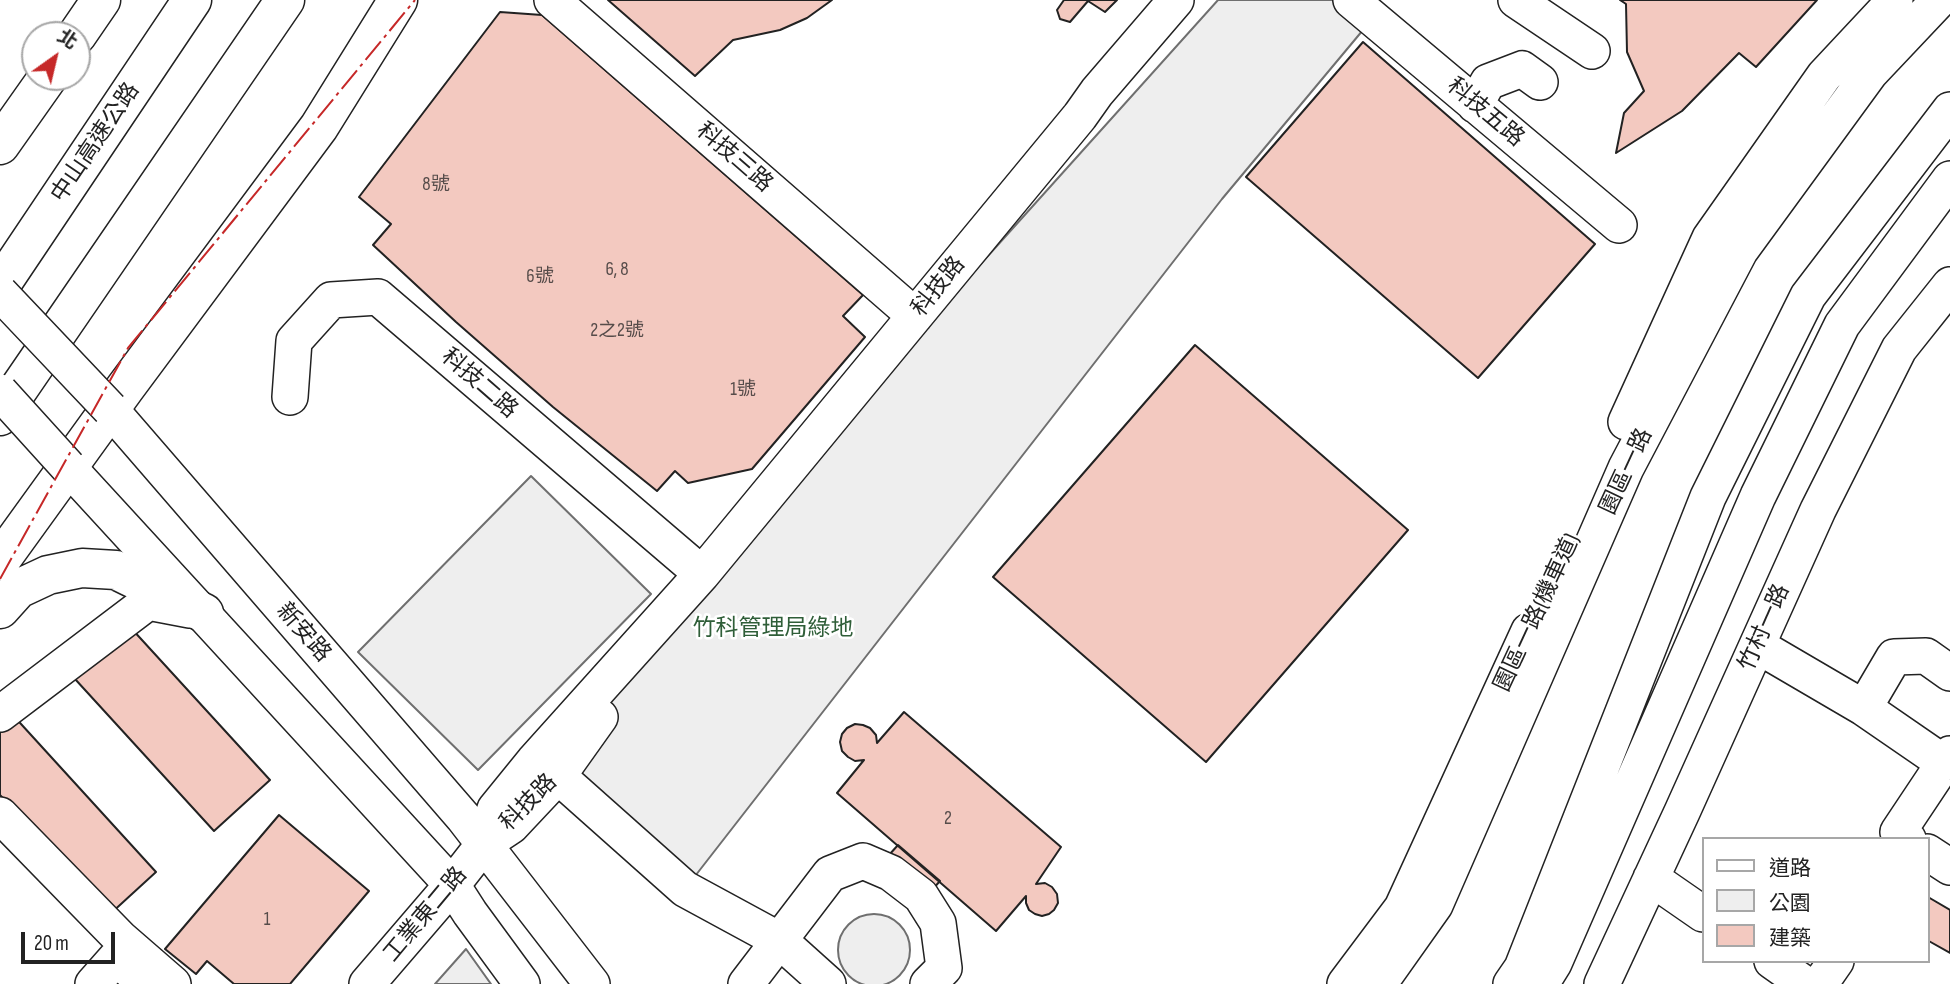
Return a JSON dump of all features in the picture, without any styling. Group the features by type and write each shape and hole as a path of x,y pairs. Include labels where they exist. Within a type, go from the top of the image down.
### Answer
{"highway":[{"path":"87,21 101,0"},
{"name":"中山高速公路","path":"0,286 192,0"},
{"path":"0,416 285,0"},
{"path":"0,561 319,127 398,0"},
{"path":"0,145 38,91"},
{"path":"0,609 18,589 48,575 82,568 116,570 204,613"}],"street":[{"name":"科技三路","path":"552,0 915,316"},
{"name":"科技路","path":"484,845 495,809 534,761 702,574 1097,92 1176,0"},
{"name":"科技五路","path":"1351,0 1619,225"},
{"path":"1516,0 1592,51"},
{"name":"園區一路(機車道)","path":"1345,984 1402,908 1710,238 1825,76 1895,0"},
{"name":"園區一路","path":"1380,984 1435,905 1626,468 1740,251 1870,73 1939,0"},
{"path":"1475,104 1489,82 1522,69 1540,82"},
{"path":"1511,984 1522,968 1709,497 1808,296 1950,110"},
{"path":"1541,984 1554,963 1758,496 1842,325 1950,179"},
{"name":"竹村一路","path":"1602,984 1818,510 1899,349 1950,285"},
{"name":"新安路","path":"0,293 110,409 444,796 592,984"},
{"name":"科技二路","path":"290,397 294,341 331,300 378,297 702,574"},
{"path":"0,392 452,885 522,984"},
{"name":"科技路","path":"484,845 511,826 558,776 702,574"},
{"path":"0,714 148,601 204,613"},
{"path":"1758,646 1947,758 1898,832 1905,837"},
{"path":"1864,708 1894,657 1926,656 1950,673"},
{"path":"558,776 685,889 779,940 828,984"},
{"path":"0,816 120,938 173,984"},
{"name":"工業東二路","path":"367,984 484,845"},
{"path":"1929,853 1950,867"},
{"path":"746,984 830,874 863,861 891,873 921,897 938,923 944,968 928,984"},
{"path":"1651,878 1702,913"},
{"path":"93,984 116,958 146,984"},
{"path":"1775,963 1805,984"},
{"path":"1820,984 1835,963"}],"green space":[{"name":"竹科管理局綠地","path":"1218,0 1351,0 1373,18 1222,199 685,889 558,776 702,574"},
{"path":"531,476 651,594 478,770 358,652"},
{"path":"867,915 881,915 894,920 904,930 909,943 909,957 904,970 894,980 881,985 867,985 854,980 844,970 839,957 839,943 844,930 854,920"},
{"path":"466,949 491,984 435,984"}],"building":[{"path":"608,0 832,0 807,18 780,30 733,40 695,76"},
{"path":"1064,0 1117,0 1105,12 1088,1 1070,22 1060,19 1057,10"},
{"path":"1620,0 1817,0 1756,67 1739,53 1682,111 1616,153 1624,113 1644,91 1627,52 1626,4"},
{"path":"500,12 542,15 863,295 843,316 865,337 752,469 688,483 675,471 657,491 553,407 373,245 391,224 359,197"},
{"path":"1363,42 1595,244 1478,378 1246,177"},
{"path":"1195,345 1408,530 1206,762 993,577"},
{"path":"131,628 270,780 214,831 75,679"},
{"path":"904,712 1061,847 1036,884 1045,883 1057,894 1058,903 1049,914 1042,916 1029,910 1026,896 996,931 837,793 864,760 855,761 842,751 842,734 855,724 863,725 876,735 877,743"},
{"path":"11,713 156,872 109,915 0,795 0,723"},
{"path":"279,815 369,891 290,984 234,984 207,961 196,974 165,949"},
{"path":"898,845 940,881 922,901 880,865"},
{"path":"1929,898 1950,910 1950,953 1929,941"}],"power":[{"path":"0,579 128,348 415,0"}]}
